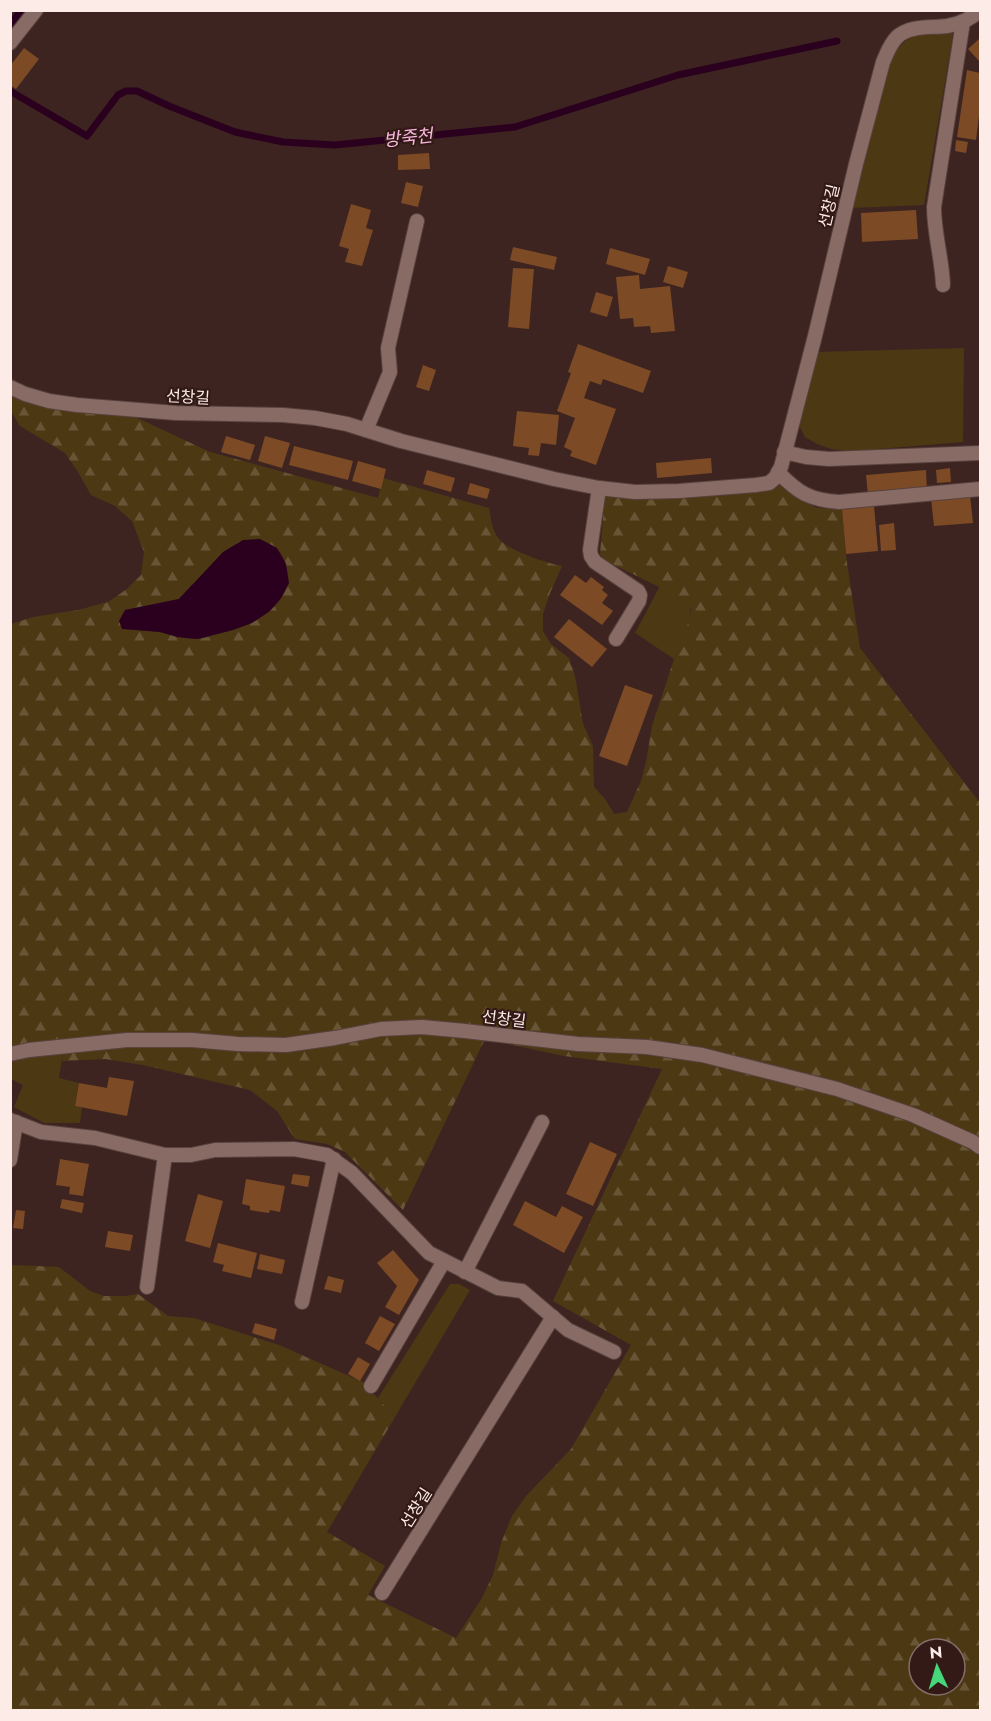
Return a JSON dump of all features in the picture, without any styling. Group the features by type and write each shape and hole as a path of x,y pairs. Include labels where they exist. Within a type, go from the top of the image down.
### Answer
{"lane":[{"path":"10,43 36,10"},
{"name":"선창길","path":"10,387 24,394 49,401 77,405 176,414 283,415 315,418 347,424 400,441 489,464 599,488 635,492 679,491 769,483 776,478 784,452 815,336 856,164 883,62 890,46 898,36 908,30 963,22 980,10"},
{"path":"943,285 942,265 934,226 934,207 963,22"},
{"path":"366,430 390,372 388,348 417,221"},
{"path":"784,452 829,459 981,453"},
{"path":"778,472 798,490 809,497 821,500 839,501 981,489"},
{"path":"599,488 591,556 594,562 638,591 640,596 616,639"},
{"name":"선창길","path":"10,1054 127,1040 192,1040 286,1045 381,1029 422,1027 578,1044 647,1047 702,1055 837,1089 913,1115 981,1147"},
{"path":"10,1160 13,1121 40,1132 95,1138 165,1155 191,1155 215,1150 294,1149 327,1155 352,1173 429,1253 498,1288 522,1291 568,1330 614,1352"},
{"path":"465,1272 542,1122"},
{"path":"147,1287 165,1155"},
{"path":"302,1302 334,1159"},
{"path":"371,1386 444,1262"},
{"name":"선창길","path":"382,1593 553,1317"}],"green space":[{"path":"949,32 953,34 924,205 850,208 890,60 908,39 922,34"},
{"path":"964,348 963,442 854,451 831,449 805,437 799,425 799,410 814,352"},
{"path":"11,394 131,415 210,452 378,498 383,478 489,508 495,533 505,544 529,556 562,566 543,614 543,631 551,644 569,658 575,676 583,724 593,746 594,787 614,814 627,812 641,781 652,726 690,618 691,609 686,600 604,560 600,554 605,496 637,500 726,495 774,488 777,483 804,502 817,508 842,509 846,556 860,648 980,803 980,1140 839,1084 716,1051 648,1042 579,1038 468,1026 285,1039 11,1048 11,624 33,617 78,610 108,602 127,589 141,575 144,552 132,521 115,506 91,495 65,453 20,426 11,411","holes":["260,539 282,555 286,565 287,585 275,606 254,621 229,631 190,639 150,631 140,625 125,610 179,599 190,586"]},
{"path":"660,586 677,594 689,605 687,628 674,659 635,633"},
{"path":"423,1032 667,1057 737,1070 851,1101 917,1124 980,1156 980,1710 11,1710 11,1265 59,1267 90,1291 104,1296 138,1294 168,1316 194,1318 279,1345 363,1382 395,1417 327,1532 385,1566 368,1595 456,1638 482,1598 493,1575 501,1543 512,1516 526,1496 571,1449 631,1345 553,1301 662,1069 564,1056 485,1039 403,1210 345,1152 327,1144 295,1139 277,1111 250,1090 143,1065 105,1059 62,1061 63,1052 118,1045 194,1044"},
{"path":"63,1052 59,1078 79,1083 75,1105 82,1107 80,1123 44,1123 14,1107 23,1085 11,1079 11,1058"},
{"path":"450,1284 459,1284 470,1290 395,1417 378,1398"}],"shaded area":[{"path":"260,539 277,548 286,564 289,583 281,598 270,611 252,623 197,639 160,632 122,629 119,621 125,610 179,599 223,552 243,540"}],"building":[{"path":"979,39 980,41 980,62 968,49"},
{"path":"24,48 39,59 16,89 10,85 10,66"},
{"path":"967,70 980,73 980,108 976,140 957,137"},
{"path":"956,140 968,142 966,153 955,151"},
{"path":"429,153 430,169 398,170 398,155"},
{"path":"406,182 423,186 418,207 401,203"},
{"path":"351,204 371,210 366,228 373,230 362,266 345,262 349,249 339,246"},
{"path":"916,210 918,239 862,242 861,213"},
{"path":"513,247 557,257 554,270 510,260"},
{"path":"610,248 650,259 645,275 606,264"},
{"path":"668,266 688,272 683,288 663,282"},
{"path":"513,268 534,269 529,329 508,327"},
{"path":"639,275 640,289 670,286 675,331 651,333 650,326 634,327 633,318 620,319 616,277"},
{"path":"596,292 613,297 607,317 590,312"},
{"path":"578,344 651,371 643,393 603,379 601,385 590,381 584,398 616,409 596,465 570,456 572,451 564,447 575,418 557,411 571,373 568,372"},
{"path":"423,365 436,370 429,391 416,387"},
{"path":"517,411 559,415 556,445 541,443 539,456 528,455 529,448 513,446"},
{"path":"226,436 255,445 250,460 221,452"},
{"path":"265,436 290,443 282,468 258,461"},
{"path":"294,446 353,461 348,480 289,465"},
{"path":"711,458 712,473 657,478 656,463"},
{"path":"358,461 386,469 381,489 352,481"},
{"path":"950,468 951,482 937,483 936,470"},
{"path":"427,470 455,478 451,492 423,484"},
{"path":"926,470 927,491 868,495 866,475"},
{"path":"470,483 490,489 487,499 467,494"},
{"path":"970,495 973,523 934,526 931,498"},
{"path":"874,506 878,551 846,554 842,509"},
{"path":"894,523 896,550 881,551 879,525"},
{"path":"575,575 586,583 591,577 604,587 602,590 608,595 602,603 613,611 602,625 560,595"},
{"path":"569,619 607,649 592,667 554,637"},
{"path":"625,685 653,695 627,766 599,756"},
{"path":"109,1077 134,1081 127,1116 75,1106 79,1083 107,1088"},
{"path":"590,1142 617,1154 593,1206 566,1194"},
{"path":"60,1159 89,1164 83,1196 69,1194 70,1187 56,1185"},
{"path":"293,1174 310,1176 308,1187 291,1184"},
{"path":"246,1179 285,1186 280,1212 250,1210 250,1206 242,1204"},
{"path":"198,1194 223,1201 210,1248 185,1241"},
{"path":"62,1199 84,1203 82,1213 60,1208"},
{"path":"525,1201 556,1217 562,1206 583,1217 564,1253 513,1225"},
{"path":"16,1210 25,1211 23,1229 13,1228"},
{"path":"108,1231 133,1235 130,1251 105,1247"},
{"path":"218,1243 257,1253 251,1278 222,1271 224,1265 213,1262"},
{"path":"393,1250 419,1280 399,1315 385,1307 397,1286 377,1263"},
{"path":"260,1254 285,1260 282,1274 257,1269"},
{"path":"328,1276 344,1280 341,1293 324,1289"},
{"path":"380,1316 395,1324 379,1351 365,1343"},
{"path":"255,1323 277,1329 274,1340 252,1333"},
{"path":"358,1357 370,1364 360,1381 348,1374"}],"waterway":[{"path":"10,25 21,10"},
{"name":"방죽천","path":"10,91 87,136 118,95 126,91 137,91 235,132 283,142 335,145 515,127 678,75 837,41"}]}
